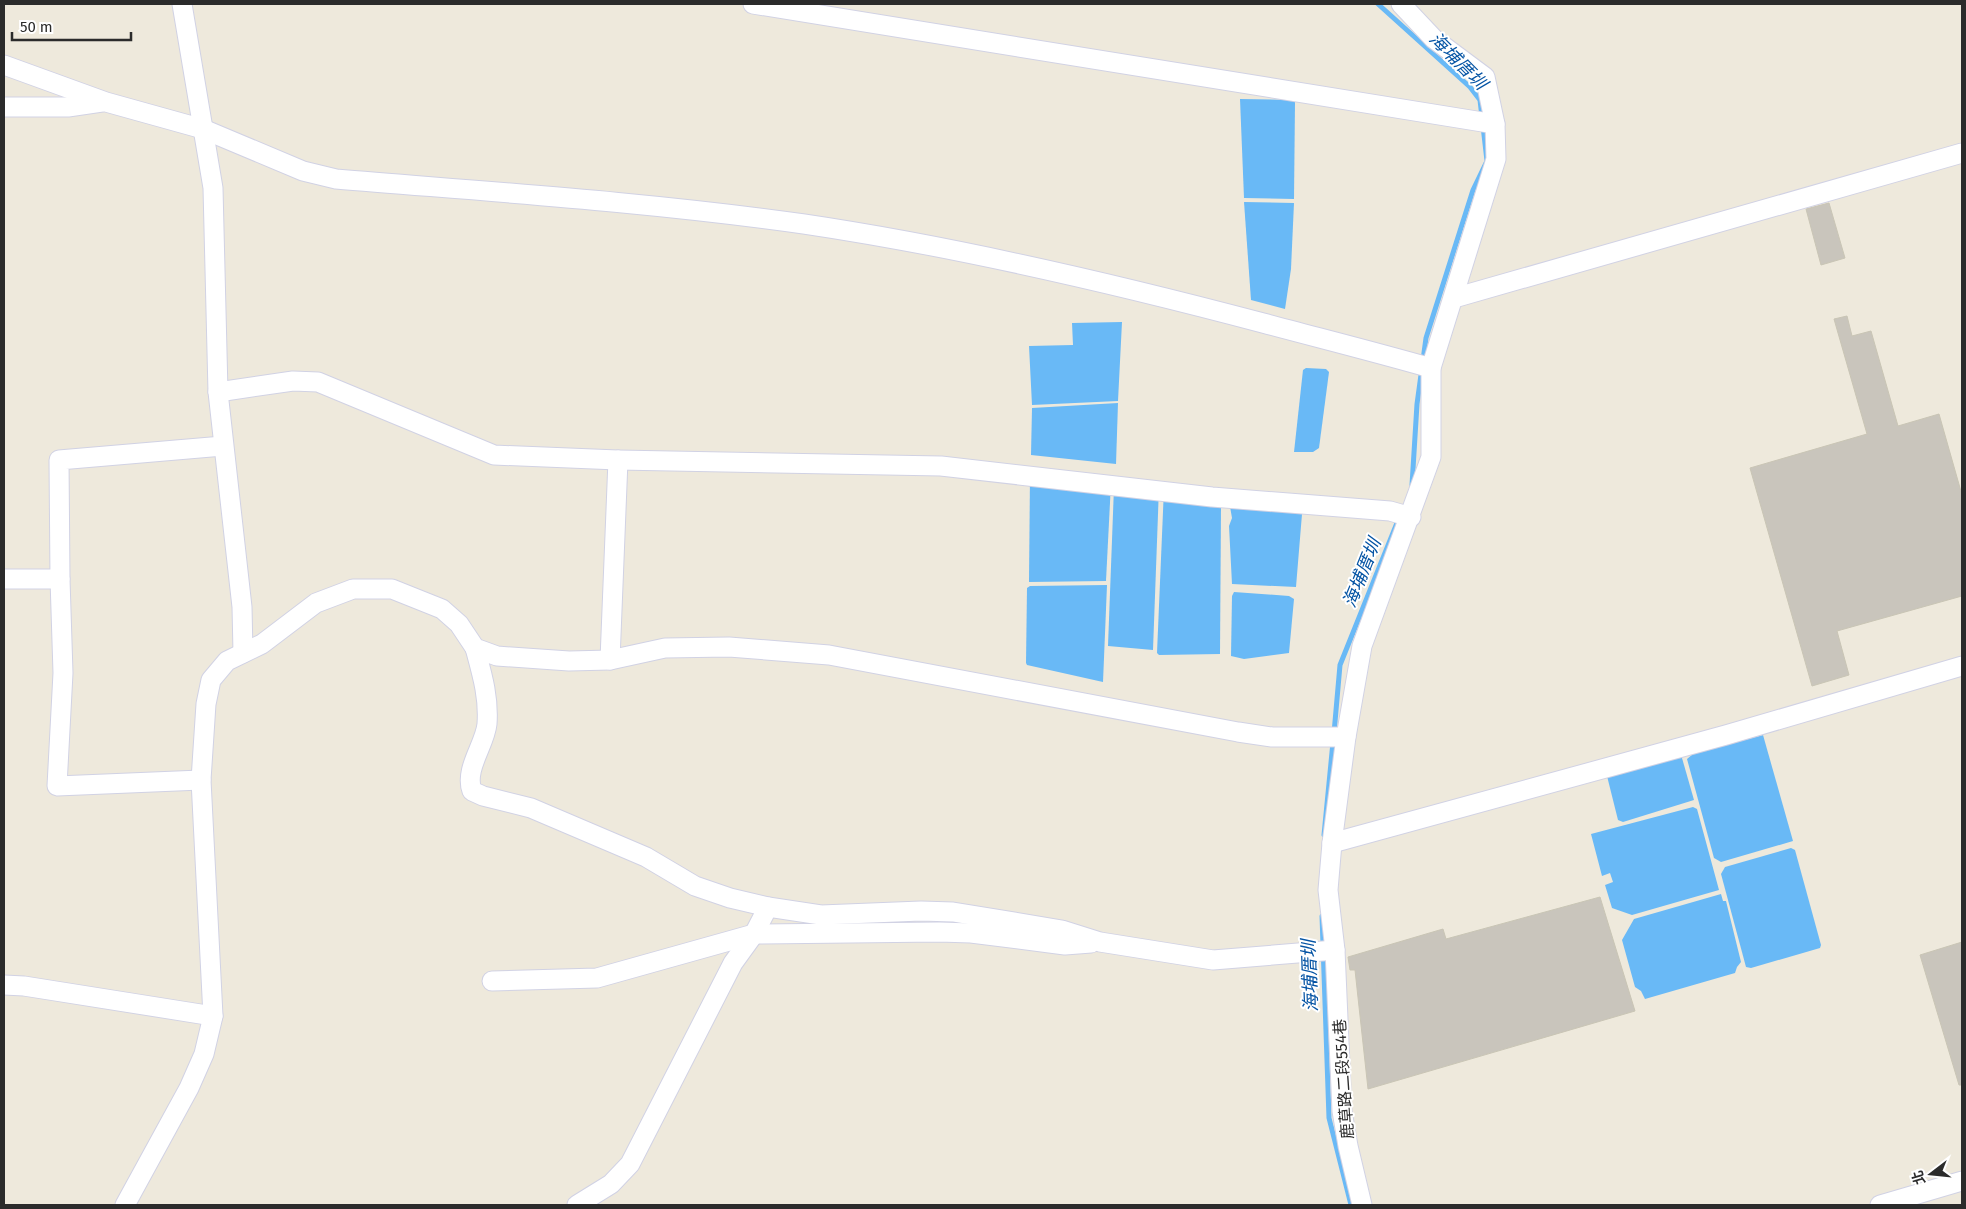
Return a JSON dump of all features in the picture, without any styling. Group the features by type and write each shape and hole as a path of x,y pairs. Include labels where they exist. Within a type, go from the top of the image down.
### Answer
{"street":[{"path":"182,4 212,188 218,392 242,607 243,653"},
{"path":"753,4 1495,124"},
{"name":"鹿草路二段554巷","path":"1362,1205 1342,1111 1335,950 1328,890 1332,843 1346,737 1362,646 1432,457 1431,368 1496,159 1495,124 1485,77 1434,39 1401,4"},
{"path":"4,66 106,102 203,129 303,171 336,179 615,203 803,224 1018,264 1186,303 1431,368"},
{"path":"4,107 68,107 106,102"},
{"path":"1454,298 1962,153"},
{"path":"218,392 293,381 318,382 494,455 618,460 941,466 1212,497 1390,511 1411,516"},
{"path":"201,780 56,786 63,674 59,460 223,446"},
{"path":"610,660 618,460"},
{"path":"4,579 60,578"},
{"path":"125,1205 189,1088 204,1054 213,1016 201,780 206,704 211,680 227,661 262,644 316,603 353,589 392,589 442,609 459,624 475,648 487,693 487,726 471,775 472,791 482,796 531,808 646,857 695,886 730,898 768,907 821,915 921,911 953,912 1062,930 1100,942 1213,960 1335,950"},
{"path":"475,648 496,656 526,660 569,661 610,660 665,648 729,647 829,655 1238,732 1272,737 1346,737"},
{"path":"1332,843 1726,735 1962,666"},
{"path":"577,1205 611,1184 630,1164 733,963 754,934 768,907"},
{"path":"492,981 596,978 754,934 939,932 971,933 1065,945 1100,942"},
{"path":"4,986 24,986 213,1016"},
{"path":"1880,1205 1962,1182"}],"water":[{"path":"1240,99 1293,100 1295,102 1294,199 1244,198"},
{"path":"1244,202 1294,203 1291,269 1285,309 1251,300"},
{"path":"1122,322 1118,401 1032,405 1029,346 1073,345 1072,323"},
{"path":"1306,368 1326,369 1329,372 1319,448 1313,452 1294,452 1303,370"},
{"path":"1118,403 1116,464 1031,455 1032,408"},
{"path":"1030,475 1111,483 1106,581 1029,582"},
{"path":"1114,487 1159,487 1153,650 1108,646"},
{"path":"1164,488 1218,492 1221,507 1220,654 1159,655 1157,653"},
{"path":"1228,495 1303,502 1296,587 1232,584 1229,526 1232,518"},
{"path":"1107,585 1103,682 1027,665 1027,588 1030,586"},
{"path":"1234,592 1289,596 1294,599 1289,653 1244,659 1231,656 1232,596"},
{"path":"1763,735 1793,841 1721,862 1714,858 1687,759 1693,754"},
{"path":"1680,751 1694,800 1623,822 1618,820 1606,772"},
{"path":"1693,807 1697,809 1719,890 1632,915 1612,908 1605,885 1613,882 1610,873 1602,876 1591,834"},
{"path":"1791,848 1795,850 1821,945 1820,948 1751,968 1746,967 1721,874 1725,867"},
{"path":"1721,894 1723,901 1726,901 1741,962 1735,973 1645,999 1641,991 1635,987 1622,940 1634,919"}],"building":[{"path":"1829,203 1845,258 1821,265 1806,209"},
{"path":"1847,316 1852,336 1871,331 1898,426 1939,414 1962,495 1962,596 1837,631 1849,675 1812,686 1750,468 1867,434 1834,319"},
{"path":"1600,897 1635,1011 1368,1089 1355,970 1350,970 1348,957 1443,929 1446,939"},
{"path":"1962,942 1962,1085 1959,1085 1920,955"}],"waterway":[{"name":"海埔厝圳","path":"1378,4 1470,87 1480,100 1487,161 1473,190 1426,338 1417,404 1412,485"},
{"name":"海埔厝圳","path":"1334,733 1340,665 1399,518"},
{"name":"海埔厝圳","path":"1324,835 1333,742"},
{"name":"海埔厝圳","path":"1322,916 1329,1118 1351,1205"}]}
